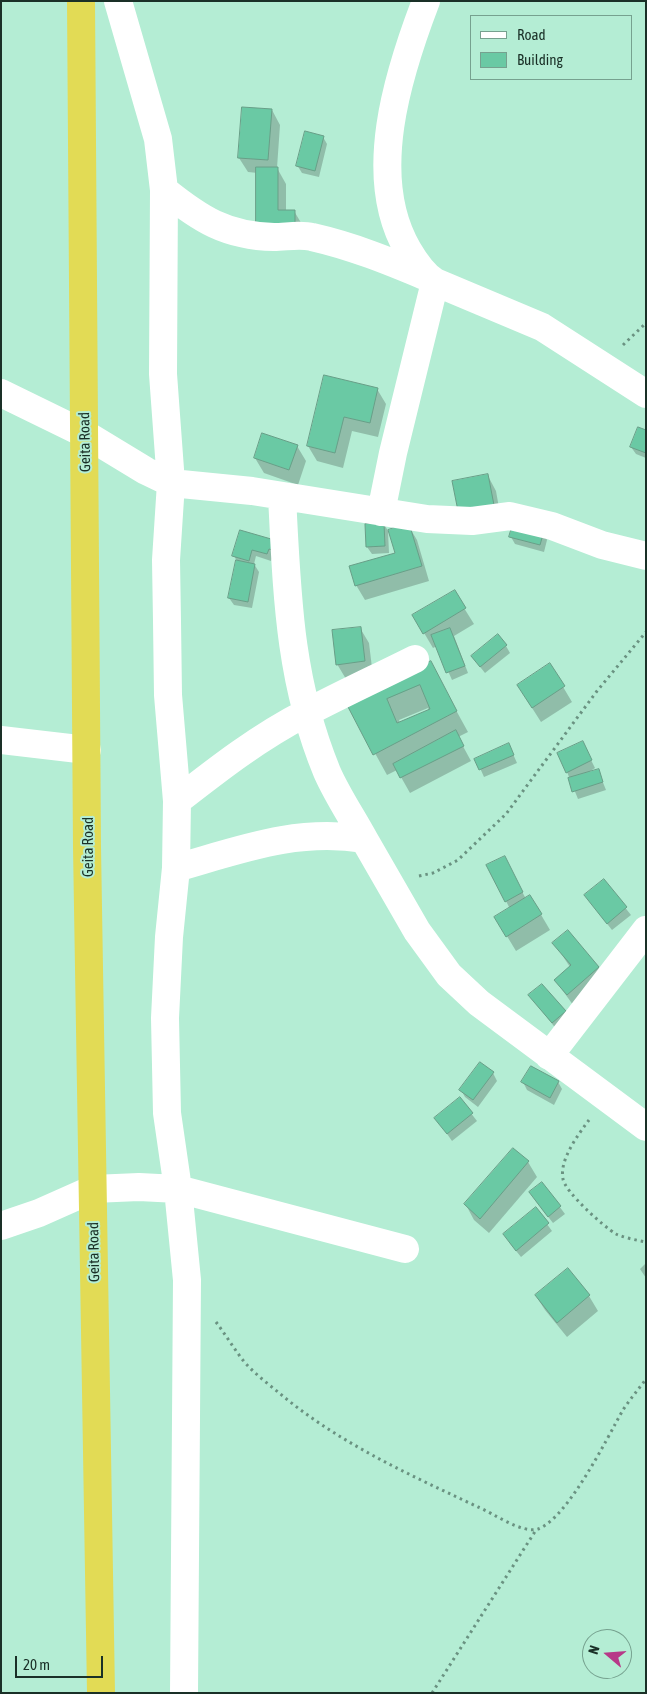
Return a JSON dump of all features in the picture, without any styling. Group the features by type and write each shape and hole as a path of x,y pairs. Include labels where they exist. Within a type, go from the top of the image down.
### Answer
{"highway":[{"name":"Geita Road","path":"82,1 87,750 101,1693"}],"street":[{"path":"118,1 158,140 164,190 163,374 171,483 166,560 166,620 168,694 177,801 176,868 169,937 165,1018 166,1114 178,1189 187,1280 184,1693"},
{"path":"426,1 400,80 388,143 388,174 396,226 415,261 431,280"},
{"path":"164,190 196,216 217,227 247,235 309,236 365,251 542,328 646,394"},
{"path":"381,512 431,280"},
{"path":"1,393 85,434 146,471 171,483 282,496 381,512 458,520 510,516 552,526 624,551 646,556"},
{"path":"282,496 292,651 306,713 328,774 417,931 449,975 479,1003 549,1056 606,1095 646,1127"},
{"path":"177,801 229,761 306,713 415,659"},
{"path":"1,740 87,750"},
{"path":"176,868 280,839 309,835 364,839"},
{"path":"549,1056 646,930"},
{"path":"1,1226 40,1213 93,1189 139,1186 178,1189 405,1248"}],"path":[{"path":"384,871 409,878 433,873 458,860 506,814 598,691 646,632"},
{"path":"606,1095 571,1146 562,1178 566,1188 609,1229 623,1237 646,1242"},
{"path":"213,1318 243,1360 259,1377 309,1417 362,1451 436,1488 517,1526 536,1530"},
{"path":"432,1693 536,1530 547,1524 566,1504 598,1455 624,1408 646,1380"}],"building":[{"path":"242,107 272,109 268,160 238,158"},
{"path":"305,131 324,136 315,171 296,166"},
{"path":"256,167 278,167 278,210 295,210 295,231 256,231"},
{"path":"324,375 378,388 370,423 344,417 335,453 307,446"},
{"path":"638,427 646,430 646,453 630,447"},
{"path":"262,433 298,445 289,470 254,458"},
{"path":"488,474 494,505 458,511 452,481"},
{"path":"384,523 385,546 366,547 365,524"},
{"path":"409,523 422,566 355,586 349,566 395,553 388,530"},
{"path":"513,524 544,531 540,545 509,537"},
{"path":"240,530 278,541 275,551 269,549 267,554 252,550 249,561 232,556"},
{"path":"236,560 255,564 248,602 228,598"},
{"path":"455,590 466,608 423,634 412,615"},
{"path":"361,627 365,661 336,665 332,630"},
{"path":"450,628 465,666 446,673 431,635"},
{"path":"498,634 507,645 480,667 471,656"},
{"path":"431,661 457,711 373,755 347,705","holes":["420,685 430,709 397,723 387,699"]},
{"path":"550,663 565,686 532,708 517,685"},
{"path":"456,730 464,746 400,778 393,764"},
{"path":"583,741 592,760 566,773 557,753"},
{"path":"509,743 514,755 479,770 474,759"},
{"path":"599,769 603,782 572,792 568,778"},
{"path":"505,856 523,892 505,902 486,865"},
{"path":"604,879 627,907 607,924 584,895"},
{"path":"530,895 542,914 506,937 494,917"},
{"path":"568,930 599,967 567,995 554,980 571,965 552,943"},
{"path":"542,984 566,1011 552,1023 528,995"},
{"path":"480,1062 494,1072 473,1100 459,1090"},
{"path":"531,1066 559,1081 550,1098 521,1082"},
{"path":"460,1097 473,1113 447,1134 434,1118"},
{"path":"513,1148 529,1161 480,1219 464,1204"},
{"path":"542,1182 561,1206 548,1217 529,1192"},
{"path":"536,1207 549,1223 516,1251 503,1234"},
{"path":"568,1268 590,1295 557,1323 535,1295"}]}
